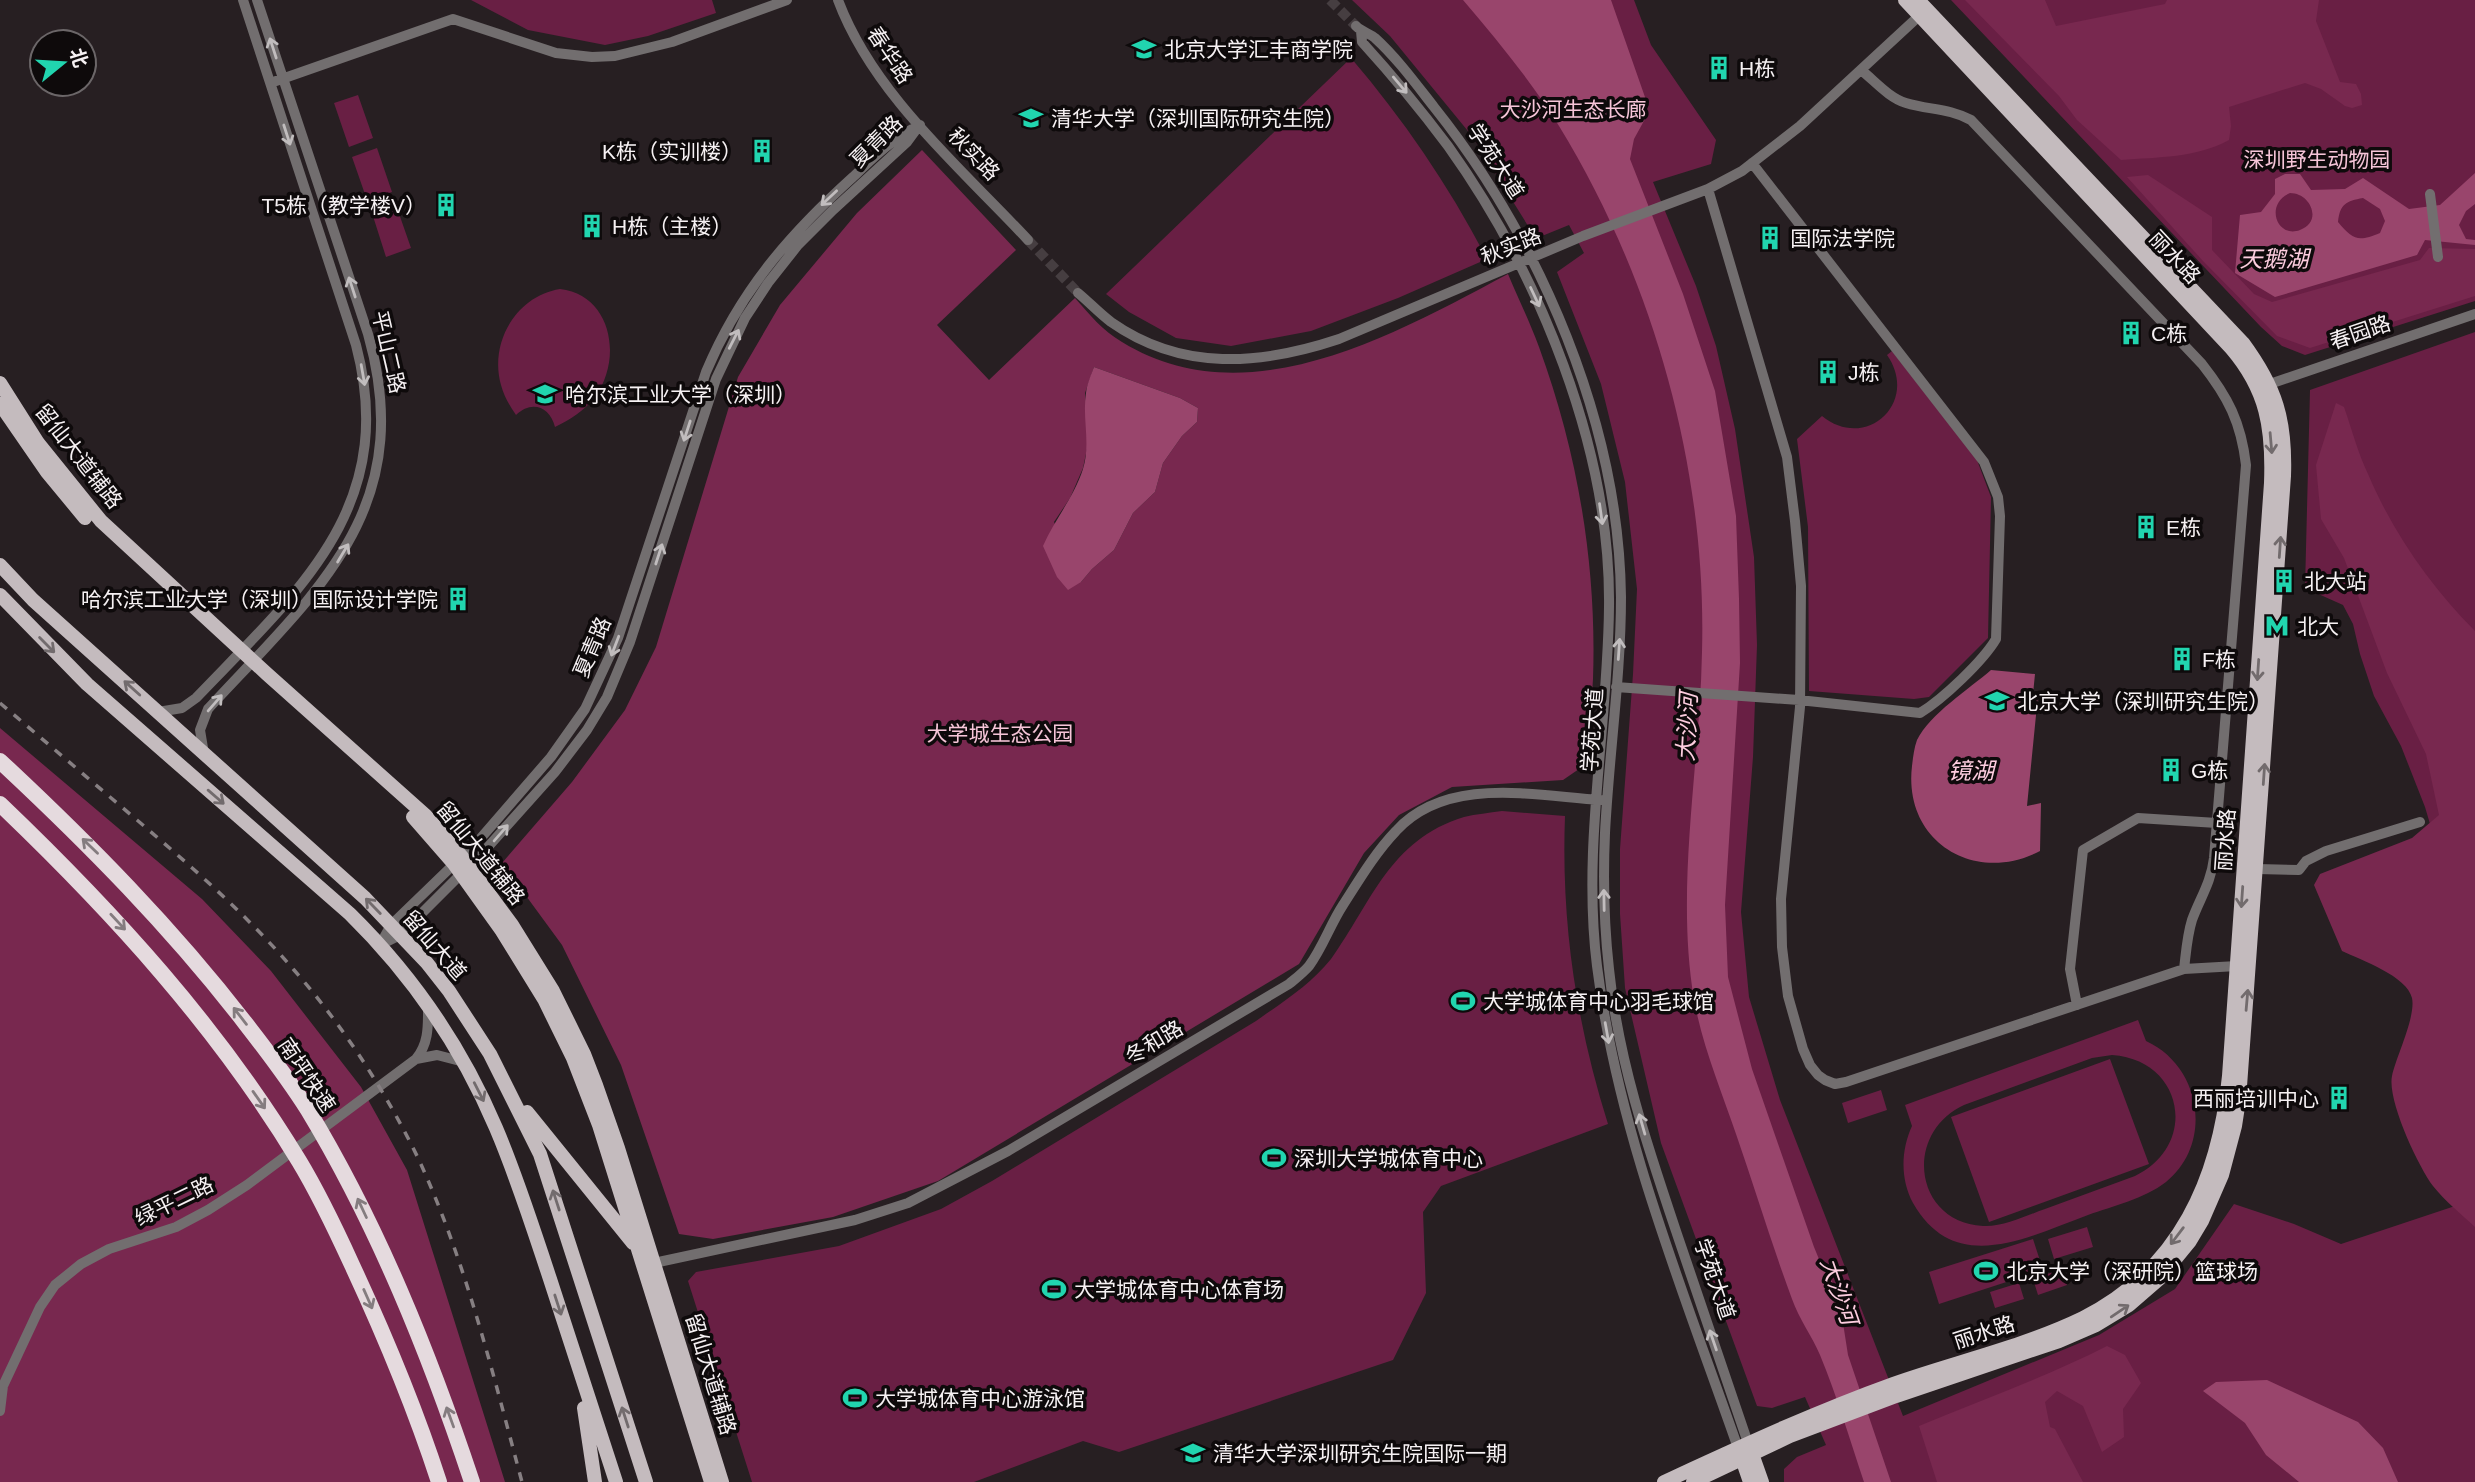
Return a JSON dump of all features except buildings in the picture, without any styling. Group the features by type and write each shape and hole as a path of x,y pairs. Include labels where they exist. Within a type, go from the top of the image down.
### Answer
{"highway":[{"name":"南坪快速","path":"0,761 111,867 177,939 254,1033 307,1108 352,1188 388,1265 425,1349 472,1482"},
{"path":"0,804 89,890 138,944 195,1012 267,1110 334,1226 366,1294 397,1365 439,1482"}],"main road":[{"name":"丽水路","path":"1664,1482 2089,1314 2131,1285 2175,1239 2204,1189 2221,1134 2227,1097 2237,967 2271,483 2270,436 2264,386 1905,0"},
{"name":"丽水路","path":"1894,1390 2040,1348 2096,1325 2121,1310 2144,1292 2175,1261 2190,1241 2213,1196 2235,1126 2258,869 2284,476 2283,429 2243,343 1918,0"},
{"name":"留仙大道辅路","path":"0,383 38,443 81,499 249,665 407,797 537,964 574,1033 608,1118 722,1482"},
{"name":"留仙大道辅路","path":"0,404 30,450 80,513 238,654"},
{"name":"留仙大道","path":"0,565 33,600 365,898 449,991 484,1043 510,1089 551,1183 646,1482"},
{"name":"留仙大道","path":"0,596 88,684 339,905 380,945 428,1005 464,1062 512,1166 616,1482"},
{"name":"留仙大道辅路","path":"462,865 560,1028 599,1125 711,1482"},
{"path":"510,1089 639,1251 654,1263"},
{"path":"573,1348 595,1482"},
{"name":"丽水路","path":"1693,1482 1745,1451"},
{"name":"学苑大道","path":"1745,1451 1750,1482"},
{"name":"学苑大道","path":"1745,1451 1762,1482"}],"street":[{"name":"平山二路","path":"158,712 172,711 189,704 311,573 340,527 353,499 367,437 364,373 243,0"},
{"name":"平山二路","path":"204,754 201,741 203,719 208,709 326,580 346,547 368,501 379,454 382,426 379,380 368,334 257,0"},
{"path":"270,83 453,19 556,54 603,57 638,52 672,42 787,0"},
{"name":"春华路","path":"838,0 860,47 875,71 920,125"},
{"name":"秋实路","path":"1078,293 1109,321 1137,338 1173,351 1206,358 1267,358 1339,340 1583,236 1708,189 1752,163 1800,126 1919,16"},
{"name":"学苑大道","path":"1358,29 1371,34 1391,55 1446,122 1488,184 1531,258 1575,360 1603,458 1621,594 1604,868 1609,974 1621,1044 1653,1161 1745,1451 1642,1169 1616,1077 1603,1008 1593,926 1591,860 1609,604 1602,522 1590,453 1576,402 1554,341 1519,263 1482,198 1449,148 1362,42 1358,29"},
{"path":"1861,70 1893,97 1905,103 1956,112 1971,120 2202,364 2220,387 2236,416 2246,465 2217,823 2211,878 2187,937 2184,969"},
{"name":"秋实路","path":"920,125 1028,240"},
{"name":"夏青路","path":"380,945 555,772 587,730 607,697 630,642 716,379 745,318 798,245 907,142 920,125"},
{"path":"1616,687 1799,700 1920,713 1932,706 1989,651 1996,639 2000,516 1998,497 1984,462 1752,163"},
{"path":"1708,189 1787,457 1801,586 1799,700 1781,899 1782,947 1788,996 1803,1049 1818,1075 1835,1084 1846,1082 2184,969 2237,967"},
{"path":"2430,194 2438,257"},
{"name":"春园路","path":"2264,386 2475,314"},
{"name":"冬和路","path":"654,1263 855,1220 908,1203 1008,1151 1289,984 1307,968 1340,910 1396,830 1409,819 1438,803 1467,795 1495,793 1607,801"},
{"path":"2077,1005 2070,969 2083,850 2137,818 2217,823"},
{"path":"2258,869 2299,870 2305,861 2326,851 2420,822"},
{"path":"416,1059 422,1052 427,1037 428,1005"},
{"path":"416,1059 438,1055 464,1062"},
{"name":"绿平二路","path":"0,1411 3,1386 40,1307 55,1285 81,1264 109,1249 176,1227 208,1210 247,1185 416,1059"}],"green space":[{"path":"471,0 712,0 716,13 648,36 605,45 528,30"},
{"name":"大沙河生态长廊","path":"1352,0 1634,0 1651,45 1716,140 1711,164 1653,182 1696,286 1716,346 1735,429 1754,557 1757,645 1753,757 1741,912 1749,997 1780,1100 1903,1416 2099,1335 2175,1289 2234,1204 2294,1224 2341,1244 2455,1206 2475,1192 2475,1482 1784,1482 1784,1469 1797,1457 1826,1445 1805,1397 1772,1408 1757,1406 1661,1143 1625,988 1620,914 1620,849 1637,589 1625,482 1601,384 1557,272 1584,253 1569,225 1542,236 1530,229 1472,136 1390,36"},
{"name":"深圳野生动物园","path":"1951,0 2475,0 2475,301 2305,355 2282,346"},
{"path":"1965,0 2045,0 2056,26 2165,4 2167,0 2319,0 2316,21 2340,82 2356,84 2362,105 2352,108 2345,106 2321,89 2305,83 2229,107 2229,140 2216,146 2176,156 2121,160 2077,120 2059,96"},
{"path":"1351,58 1425,154 1487,259 1398,298 1311,331 1231,346 1176,338 1129,312 1106,294"},
{"path":"358,95 373,138 349,147 334,103"},
{"path":"377,148 392,192 367,200 352,157"},
{"name":"大学城生态公园","path":"922,150 1016,250 937,325 989,380 1075,298 1115,338 1170,364 1219,372 1269,370 1320,359 1369,342 1418,321 1508,274 1553,387 1582,511 1592,595 1593,679 1589,712 1579,769 1563,780 1452,787 1399,815 1364,853 1299,964 938,1181 833,1217 713,1239 679,1234 621,1065 562,945 502,863 572,782 625,710 656,647 738,377 780,305 857,213","holes":["1094,367 1180,398 1198,408 1197,422 1182,436 1163,463 1155,492 1133,513 1114,550 1081,582 1054,522 1070,498 1083,468 1088,444 1085,393"]},
{"path":"2148,175 2212,217 2212,250 2254,294 2272,302 2420,260 2429,248 2475,249 2475,296 2310,348 2277,336 2203,261 2127,177"},
{"path":"396,205 411,248 386,257 372,213"},
{"path":"560,289 578,294 591,303 608,331 610,348 604,382 595,397 577,414 555,427 549,414 539,408 528,408 516,415 504,393 498,369 503,338 519,311 544,293"},
{"path":"2475,332 2475,956 2425,807 2401,746 2374,696 2353,624 2343,605 2305,588 2310,390"},
{"path":"1892,351 1977,460 1991,497 1988,638 1929,697 1914,699 1809,691 1808,527 1797,439 1822,416 1839,426 1855,428 1871,425 1883,417 1893,404 1897,389 1895,373 1887,355"},
{"path":"2336,403 2344,407 2364,466 2401,537 2428,577 2475,631 2475,1227 2443,1197 2427,1177 2405,1133 2394,1100 2392,1076 2411,1016 2412,998 2402,983 2393,976 2342,951 2314,885 2320,874 2412,838 2439,815 2426,754 2387,673 2344,558 2321,519 2316,465"},
{"path":"0,728 202,899 271,971 361,1087 407,1170 505,1482 0,1482"},
{"name":"深圳大学城体育中心","path":"1502,811 1565,816 1568,934 1573,972 1587,1048 1608,1124 1441,1186 1423,1212 1426,1293 1393,1360 1119,1452 1083,1441 974,1482 752,1482 688,1281 696,1272 839,1246 941,1209 992,1181 1256,1021 1286,1000 1331,959 1385,875 1417,841 1438,827 1464,817"},
{"path":"2138,1020 2146,1041 2165,1053 2179,1068 2189,1086 2195,1106 2195,1127 2191,1147 2181,1166 2166,1182 2148,1193 2041,1233 1994,1245 1971,1245 1950,1239 1930,1226 1913,1203 1904,1174 1904,1155 1912,1126 1905,1105","holes":["2112,1055 2136,1060 2155,1072 2168,1087 2174,1106 2175,1125 2169,1145 2155,1162 2135,1176 1991,1226 1960,1221 1943,1210 1931,1194 1925,1175 1925,1155 1931,1136 1944,1118 1964,1105 2092,1058"]},
{"path":"2110,1059 2149,1164 1989,1222 1951,1117"},
{"path":"1881,1090 1887,1110 1848,1123 1842,1103"},
{"path":"2087,1227 2093,1247 2054,1259 2048,1239"},
{"name":"北京大学（深研院）篮球场","path":"2033,1239 2043,1270 1939,1304 1929,1272"},
{"path":"2062,1269 2067,1285 2038,1295 2033,1279"},
{"path":"2019,1283 2024,1299 1995,1308 1990,1292"},
{"path":"2107,1346 2125,1355 2141,1383 2123,1409 2124,1437 2102,1452 2083,1406 2057,1391 2045,1402 2050,1427 2055,1429 2083,1482 1937,1482 1919,1426"}],"water":[{"path":"1463,0 1611,0 1646,100 1645,119 1634,139 1630,159 1683,294 1715,391 1736,516 1740,663 1725,905 1728,977 1752,1069 1814,1247 1838,1291 1848,1355 1891,1482 1864,1482 1826,1371 1785,1279 1697,1016 1689,957 1687,913 1702,652 1701,584 1695,515 1684,446 1668,379 1622,248 1593,186 1537,93"},
{"name":"天鹅湖","path":"2475,173 2475,204 2466,211 2459,225 2466,239 2475,240 2475,245 2425,240 2417,255 2275,297 2235,273 2240,215 2261,212 2275,194 2275,179 2285,174 2300,174 2311,190 2345,189 2363,178 2409,209 2440,205","holes":["2290,193 2304,198 2311,209 2311,221 2300,230 2285,230 2277,219 2277,205","2363,198 2380,209 2385,221 2380,233 2356,238 2338,222 2340,211 2345,204"]},
{"path":"1094,367 1180,398 1198,408 1197,422 1182,436 1163,463 1155,492 1133,513 1114,550 1081,582 1068,590 1057,577 1043,546 1075,489 1083,469 1086,450 1086,393"},
{"name":"镜湖","path":"1991,670 2035,674 2033,694 2038,695 2027,806 2041,803 2040,851 2015,860 1991,863 1969,859 1948,850 1931,835 1919,816 1912,793 1912,766 1916,743 1923,730 1940,711"},
{"path":"2267,1380 2358,1422 2383,1448 2398,1482 2299,1482 2266,1455 2245,1423 2203,1391 2216,1382"}],"tunnel":[{"path":"1330,0 1356,26"},
{"path":"1028,240 1078,293"}],"railway":[{"path":"0,703 238,911 312,992 363,1061 419,1160 451,1238 477,1319 522,1482"}],"place":[{"name":"北京大学汇丰商学院","path":"1144,49"},
{"name":"H栋","path":"1719,68"},
{"name":"清华大学（深圳国际研究生院）","path":"1031,118"},
{"name":"K栋（实训楼）","path":"762,151"},
{"name":"T5栋（教学楼V）","path":"446,205"},
{"name":"H栋（主楼）","path":"592,226"},
{"name":"国际法学院","path":"1770,238"},
{"name":"C栋","path":"2131,333"},
{"name":"J栋","path":"1828,372"},
{"name":"哈尔滨工业大学（深圳）","path":"545,394"},
{"name":"E栋","path":"2146,527"},
{"name":"北大站","path":"2284,581"},
{"name":"哈尔滨工业大学（深圳）国际设计学院","path":"458,599"},
{"name":"北大","path":"2277,626"},
{"name":"F栋","path":"2182,659"},
{"name":"北京大学（深圳研究生院）","path":"1997,701"},
{"name":"G栋","path":"2171,770"},
{"name":"大学城体育中心羽毛球馆","path":"1463,1001"},
{"name":"西丽培训中心","path":"2339,1098"},
{"name":"深圳大学城体育中心","path":"1274,1158"},
{"name":"北京大学（深研院）篮球场","path":"1986,1271"},
{"name":"大学城体育中心体育场","path":"1054,1289"},
{"name":"大学城体育中心游泳馆","path":"855,1398"},
{"name":"清华大学深圳研究生院国际一期","path":"1193,1453"}],"water label":[{"name":"大沙河","path":"1687,727"},
{"name":"大沙河","path":"1839,1291"}]}
